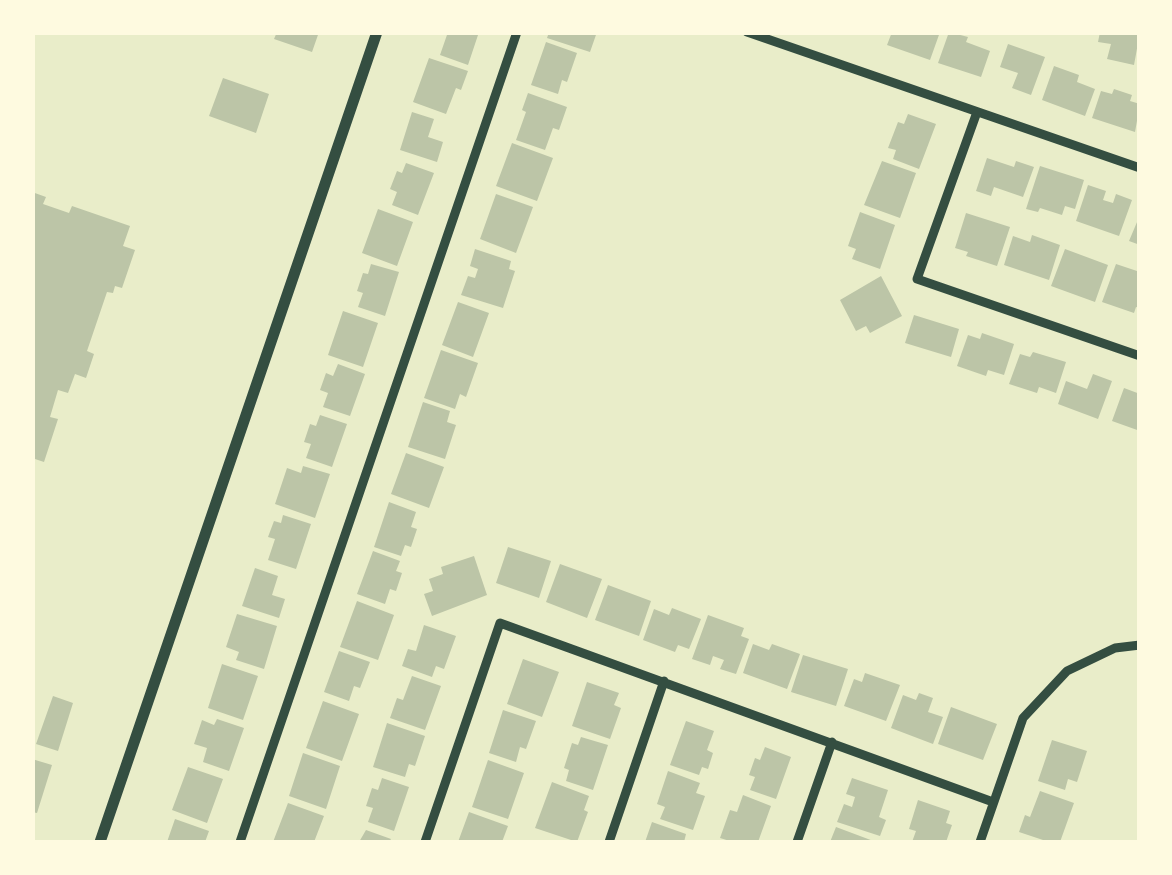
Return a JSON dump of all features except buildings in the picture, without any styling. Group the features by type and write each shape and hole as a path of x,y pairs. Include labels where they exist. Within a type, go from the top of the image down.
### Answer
{"main road":[{"path":"100,842 377,32"}],"street":[{"path":"240,842 517,32"},
{"path":"747,32 1140,168"},
{"path":"977,112 916,279 1140,356"},
{"path":"425,842 500,623 994,802"},
{"path":"980,842 1022,718 1067,671 1115,648 1140,645"},
{"path":"609,842 664,681"},
{"path":"797,842 832,742"}]}
